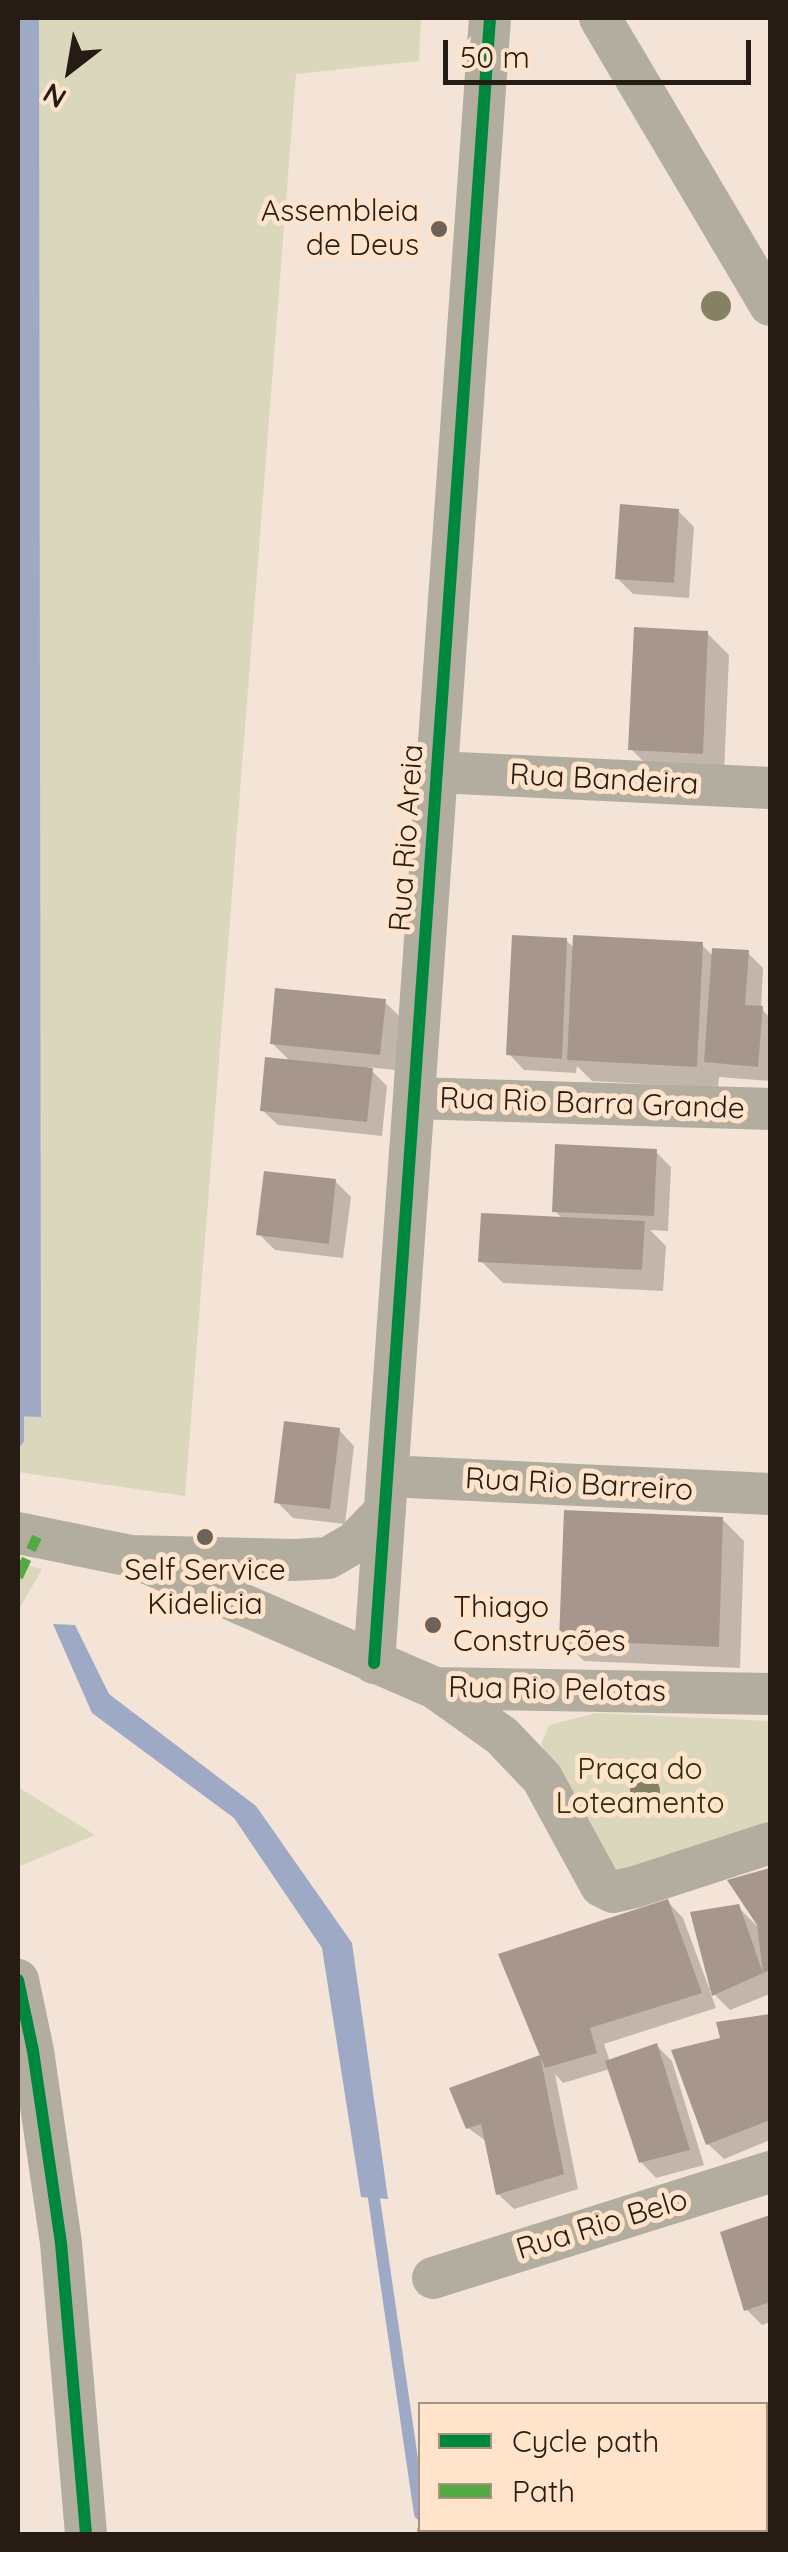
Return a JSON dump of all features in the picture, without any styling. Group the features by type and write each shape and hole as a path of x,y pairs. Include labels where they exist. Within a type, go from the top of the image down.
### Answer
{"street":[{"name":"Rua Rio Areia","path":"374,1663 490,18"},
{"path":"600,18 770,305"},
{"name":"Rua Bandeira","path":"437,772 770,788"},
{"name":"Rua Rio Barra Grande","path":"414,1098 770,1110"},
{"name":"Rua Rio Barreiro","path":"386,1494 770,1494"},
{"name":"Rua Rio Pelotas","path":"131,1556 328,1558 354,1543 386,1494"},
{"name":"Rua Rio Pelotas","path":"18,1533 131,1556 278,1616 435,1688 770,1694"},
{"path":"435,1688 502,1736 542,1778 601,1886 614,1892 634,1887 770,1843"},
{"path":"18,1980 33,2051 60,2243 86,2534"},
{"name":"Rua Rio Belo","path":"433,2278 770,2172"}],"green space":[{"path":"18,18 421,18 419,61 296,74 185,1496 18,1472"},
{"path":"18,1563 42,1569 18,1611"},
{"name":"Praça do Loteamento","path":"596,1713 770,1721 770,1821 608,1879 599,1875 541,1744 549,1725"},
{"path":"18,1787 95,1835 18,1867"}],"water":[{"path":"18,18 39,18 41,1417 18,1416"},
{"path":"53,1624 75,1625 109,1694 256,1806 352,1943 388,2199 361,2197 322,1948 234,1818 92,1713"}],"building":[{"path":"620,504 679,509 674,583 615,579"},
{"path":"634,627 708,631 703,754 628,750"},
{"path":"512,935 567,938 562,1059 506,1055"},
{"path":"573,935 703,942 697,1067 567,1060"},
{"path":"712,948 749,950 745,1005 763,1006 758,1067 704,1062"},
{"path":"275,988 386,999 380,1055 270,1044"},
{"path":"265,1057 373,1068 367,1122 260,1111"},
{"path":"555,1144 657,1149 654,1216 552,1212"},
{"path":"264,1171 336,1179 329,1244 256,1235"},
{"path":"481,1213 645,1221 642,1270 478,1262"},
{"path":"284,1421 340,1428 330,1509 274,1503"},
{"path":"564,1510 723,1517 719,1647 559,1640"},
{"path":"770,1868 770,1970 763,1973 757,1925 727,1880"},
{"path":"668,1899 702,1993 590,2028 597,2053 545,2068 498,1954"},
{"path":"739,1904 763,1973 712,1996 690,1912"},
{"path":"770,2014 770,2120 706,2145 671,2050 720,2038 716,2022"},
{"path":"657,2043 690,2150 639,2163 605,2061"},
{"path":"540,2055 564,2174 496,2195 481,2124 466,2129 449,2088"},
{"path":"770,2215 770,2302 744,2311 720,2232"},
{"path":"438,2532 483,2534 438,2534"}],"waterway":[{"path":"18,1403 18,1440"},
{"path":"372,2185 418,2500"}],"marked path":[{"path":"18,1577 37,1537"}],"cycle path":[{"path":"374,1663 490,18"},
{"path":"18,1980 33,2051 61,2243 86,2534"}],"place":[{"name":"Assembleia de Deus","path":"439,229"},
{"name":"Self Service Kidelicia","path":"205,1537"},
{"name":"Thiago Construções","path":"433,1625"}]}
